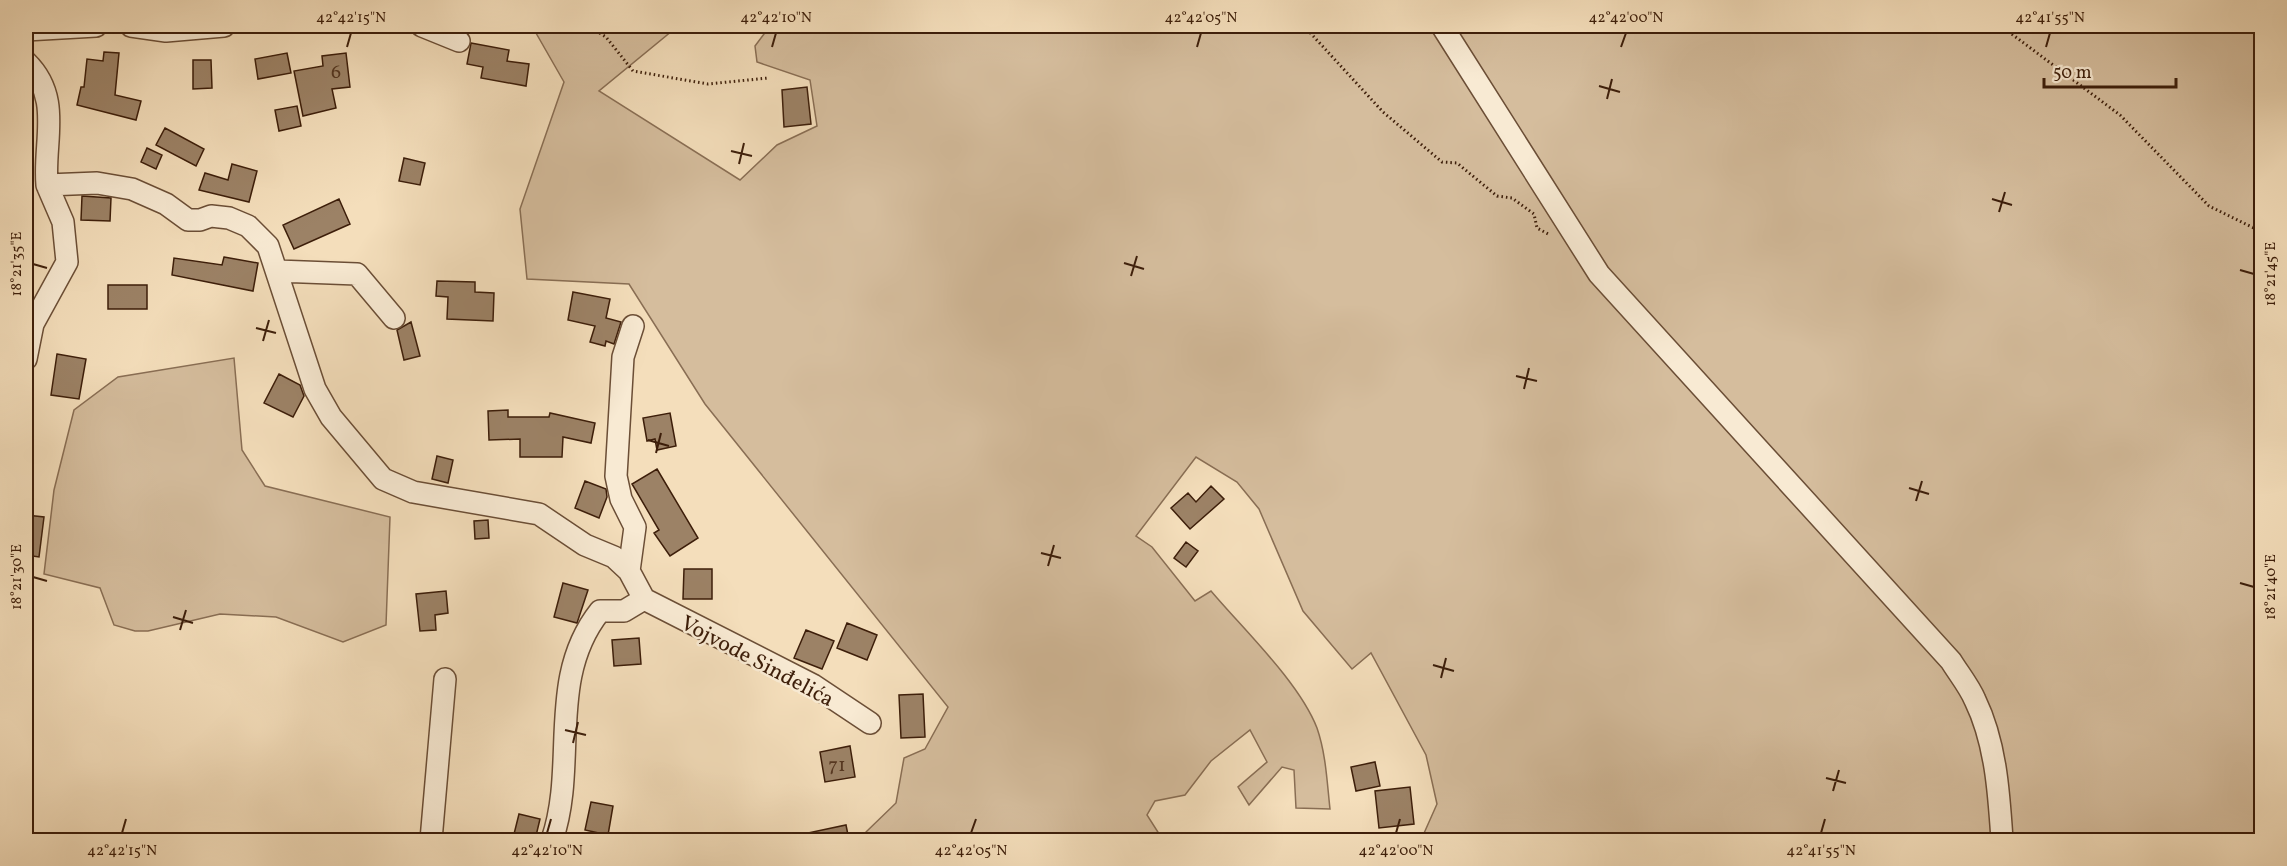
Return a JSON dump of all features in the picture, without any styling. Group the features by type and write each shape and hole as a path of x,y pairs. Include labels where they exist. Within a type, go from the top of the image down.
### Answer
{"street":[{"path":"26,30 96,26"},
{"path":"131,26 166,31 222,26"},
{"path":"422,26 459,41"},
{"path":"1442,26 1599,274 1951,660 1976,701 1990,742 1999,795 2002,840"},
{"path":"26,62 41,83 51,115 45,161 47,185 63,222 67,262 33,324 26,359"},
{"path":"47,185 97,183 132,189 166,204 188,220 200,220 212,216 229,218 248,226 268,246 315,389 331,417 383,479 423,494 539,514 577,541 614,557 629,571 644,599 624,611 600,611 575,652 567,702 562,779 552,840"},
{"path":"277,271 357,274 394,318"},
{"path":"629,571 635,527 621,499 616,476 622,357 633,326"},
{"name":"Vojvode Sinđelića","path":"644,599 813,685 870,723"},
{"path":"431,840 445,679"}],"path":[{"path":"588,26 606,37 633,71 708,84 768,78"},
{"path":"1304,26 1383,112 1442,162 1457,163 1497,196 1512,198 1534,214 1537,228 1554,236"},
{"path":"2001,26 2120,116 2209,207 2262,232"}],"shaded area":[{"path":"532,26 678,26 599,91 740,180 777,145 817,126 810,80 757,62 755,46 764,34 756,26 1440,26 1597,275 1973,702 2000,840 1421,840 1437,804 1426,755 1371,653 1352,669 1303,611 1259,509 1237,482 1196,457 1136,536 1152,547 1195,601 1211,591 1270,657 1297,693 1309,711 1320,738 1330,809 1296,808 1294,770 1282,767 1249,805 1238,787 1267,762 1250,730 1211,761 1185,795 1155,801 1147,815 1163,840 867,840 866,832 896,803 904,758 925,749 948,707 705,404 629,284 527,279 520,209 564,82"},
{"path":"1445,26 2261,26 2261,840 2005,840 1978,699 1600,272"},
{"path":"234,358 242,450 265,486 390,517 386,625 343,642 276,617 220,614 148,631 135,631 114,625 100,588 44,574 54,490 74,410 118,377"}],"building":[{"path":"471,43 509,50 507,61 529,64 526,86 481,78 483,67 467,64"},
{"path":"104,52 119,53 115,95 141,101 136,120 77,105 81,87 84,87 87,59 103,61"},
{"path":"287,53 291,73 258,79 255,59"},
{"path":"346,53 350,87 332,89 336,108 303,116 294,71 323,66 322,56"},
{"path":"193,60 211,60 212,88 193,89"},
{"path":"807,87 811,124 784,127 782,90"},
{"path":"297,106 301,126 279,131 275,110"},
{"path":"165,128 204,149 196,166 156,145"},
{"path":"147,148 162,155 156,169 141,162"},
{"path":"404,158 425,163 420,185 399,181"},
{"path":"232,164 257,171 249,202 199,190 205,173 228,180"},
{"path":"82,196 111,198 110,221 81,220"},
{"path":"339,199 350,224 294,249 283,225"},
{"path":"224,257 258,263 253,291 172,275 174,258 222,265"},
{"path":"437,281 475,282 475,292 494,293 493,321 447,319 448,297 436,296"},
{"path":"108,285 147,285 147,309 108,309"},
{"path":"573,292 610,299 606,318 621,322 614,344 606,341 605,346 590,342 595,326 568,320"},
{"path":"411,322 420,356 404,360 397,330"},
{"path":"57,354 86,359 79,399 51,395"},
{"path":"279,374 300,385 304,396 293,417 264,403"},
{"path":"508,410 508,417 549,417 550,413 595,423 591,443 563,437 562,457 520,457 520,439 489,440 488,411"},
{"path":"670,413 676,446 657,450 655,439 647,441 643,418"},
{"path":"437,456 453,460 448,483 432,479"},
{"path":"657,469 698,538 670,556 654,533 659,530 632,484"},
{"path":"585,481 606,489 607,497 599,518 575,508"},
{"path":"1211,486 1224,499 1190,529 1171,508 1188,493 1196,502"},
{"path":"26,515 44,517 39,557 26,555"},
{"path":"488,520 489,538 475,539 474,521"},
{"path":"1186,542 1198,551 1186,567 1174,558"},
{"path":"684,569 712,569 712,599 683,599"},
{"path":"563,583 588,590 577,623 554,617"},
{"path":"446,591 448,613 435,615 436,630 420,631 416,594"},
{"path":"847,623 877,635 867,660 837,648"},
{"path":"806,630 834,641 822,669 794,658"},
{"path":"639,638 641,664 614,666 612,640"},
{"path":"923,694 925,737 901,738 899,695"},
{"path":"850,746 855,777 825,782 820,752"},
{"path":"1375,762 1380,786 1356,791 1351,767"},
{"path":"1410,787 1414,824 1379,828 1375,791"},
{"path":"591,802 613,806 608,835 585,830"},
{"path":"519,814 540,819 535,840 513,838"},
{"path":"846,825 849,840 804,840 803,834"}]}
